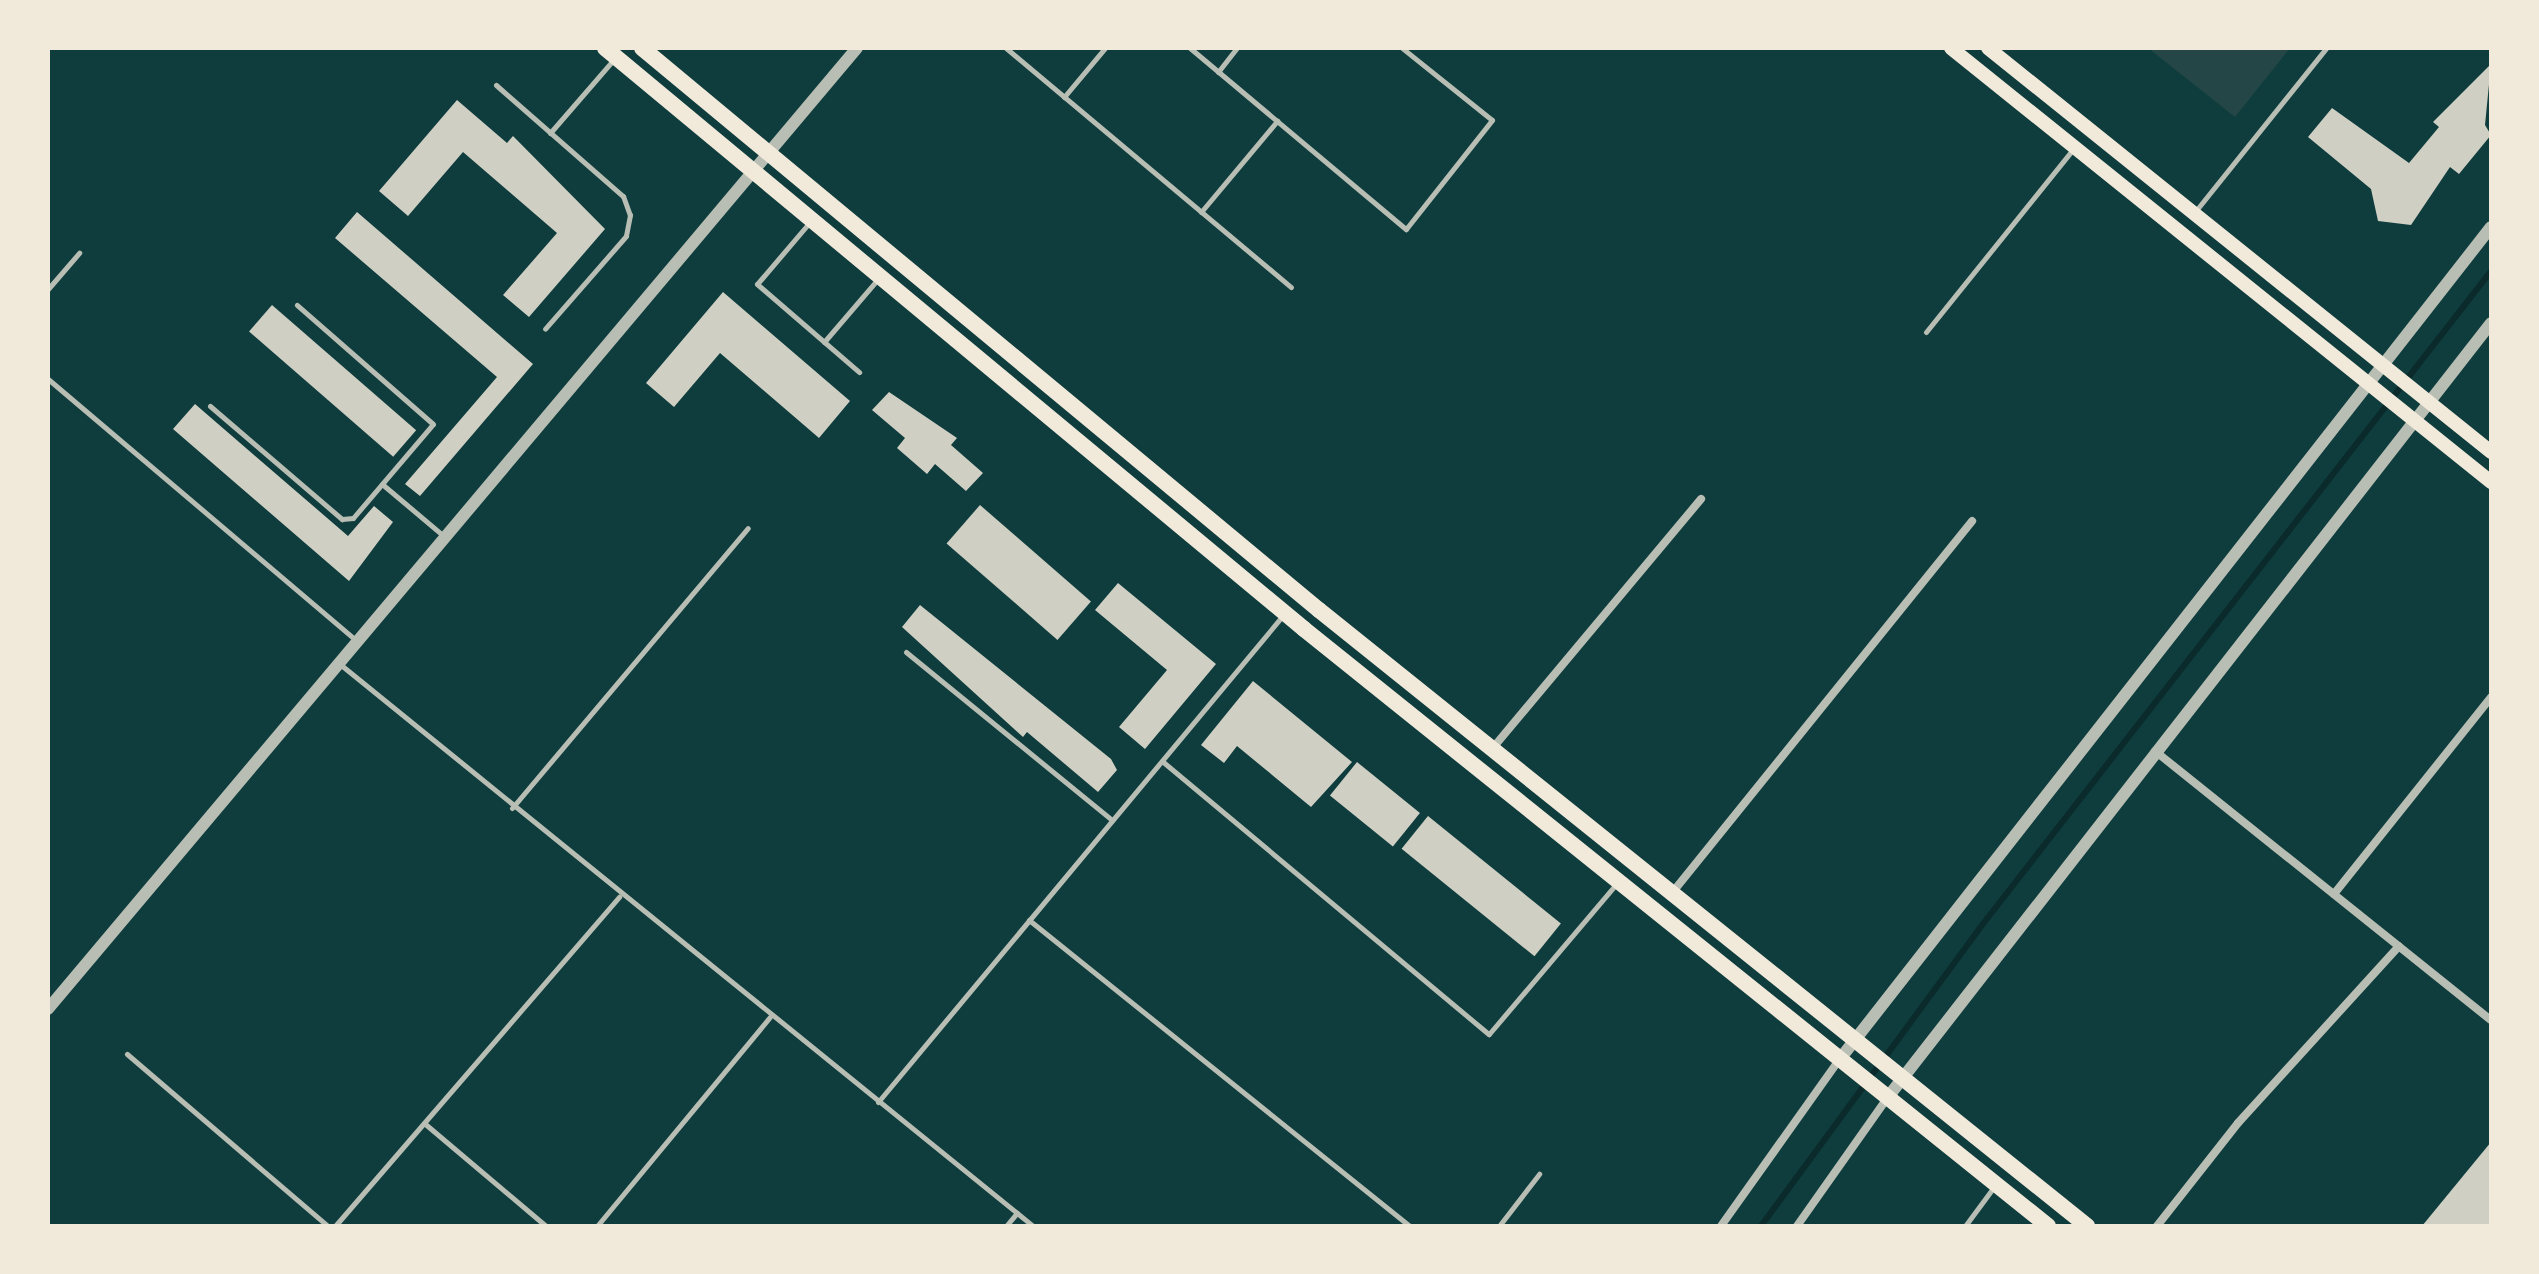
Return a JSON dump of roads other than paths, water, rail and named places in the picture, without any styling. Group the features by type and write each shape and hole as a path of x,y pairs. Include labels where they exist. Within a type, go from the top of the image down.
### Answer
{"highway":[{"path":"642,48 1492,749 2087,1226"},
{"path":"610,53 1285,613 2048,1226"}],"main road":[{"path":"1951,48 2491,482"},
{"path":"1988,48 2491,452"}],"street":[{"path":"48,1009 755,175 857,48"},
{"path":"1721,1226 1854,1039 2373,387 2491,227"},
{"path":"1797,1226 1902,1078 2491,323"},
{"path":"1492,749 1701,499"},
{"path":"1672,893 1972,521"},
{"path":"2334,894 2491,697"},
{"path":"2155,751 2491,1020"},
{"path":"2157,1226 2238,1123 2399,946"}],"lane":[{"path":"1006,48 1291,287"},
{"path":"1064,97 1105,48"},
{"path":"1190,48 1406,229 1492,120 1402,48"},
{"path":"1218,72 1237,48"},
{"path":"2194,214 2326,48"},
{"path":"550,133 610,53"},
{"path":"496,85 623,196 630,215 626,236 545,329"},
{"path":"1201,212 1277,121"},
{"path":"1926,332 2074,147"},
{"path":"811,222 757,284 859,372"},
{"path":"48,289 79,253"},
{"path":"824,342 878,278"},
{"path":"210,406 342,519 353,518 431,418 297,305"},
{"path":"48,379 359,643"},
{"path":"382,484 447,539"},
{"path":"512,808 748,528"},
{"path":"878,1102 1285,613"},
{"path":"906,652 1112,820"},
{"path":"341,665 619,897 1033,1226"},
{"path":"1162,761 1489,1034 1618,882"},
{"path":"335,1226 619,897"},
{"path":"1029,920 1409,1226"},
{"path":"597,1226 770,1017"},
{"path":"127,1054 328,1226"},
{"path":"424,1123 546,1226"},
{"path":"1499,1226 1539,1174"},
{"path":"1965,1226 1996,1184"},
{"path":"1006,1226 1017,1213"}],"waterway":[{"path":"1761,1226 1979,929 2491,271"}]}
